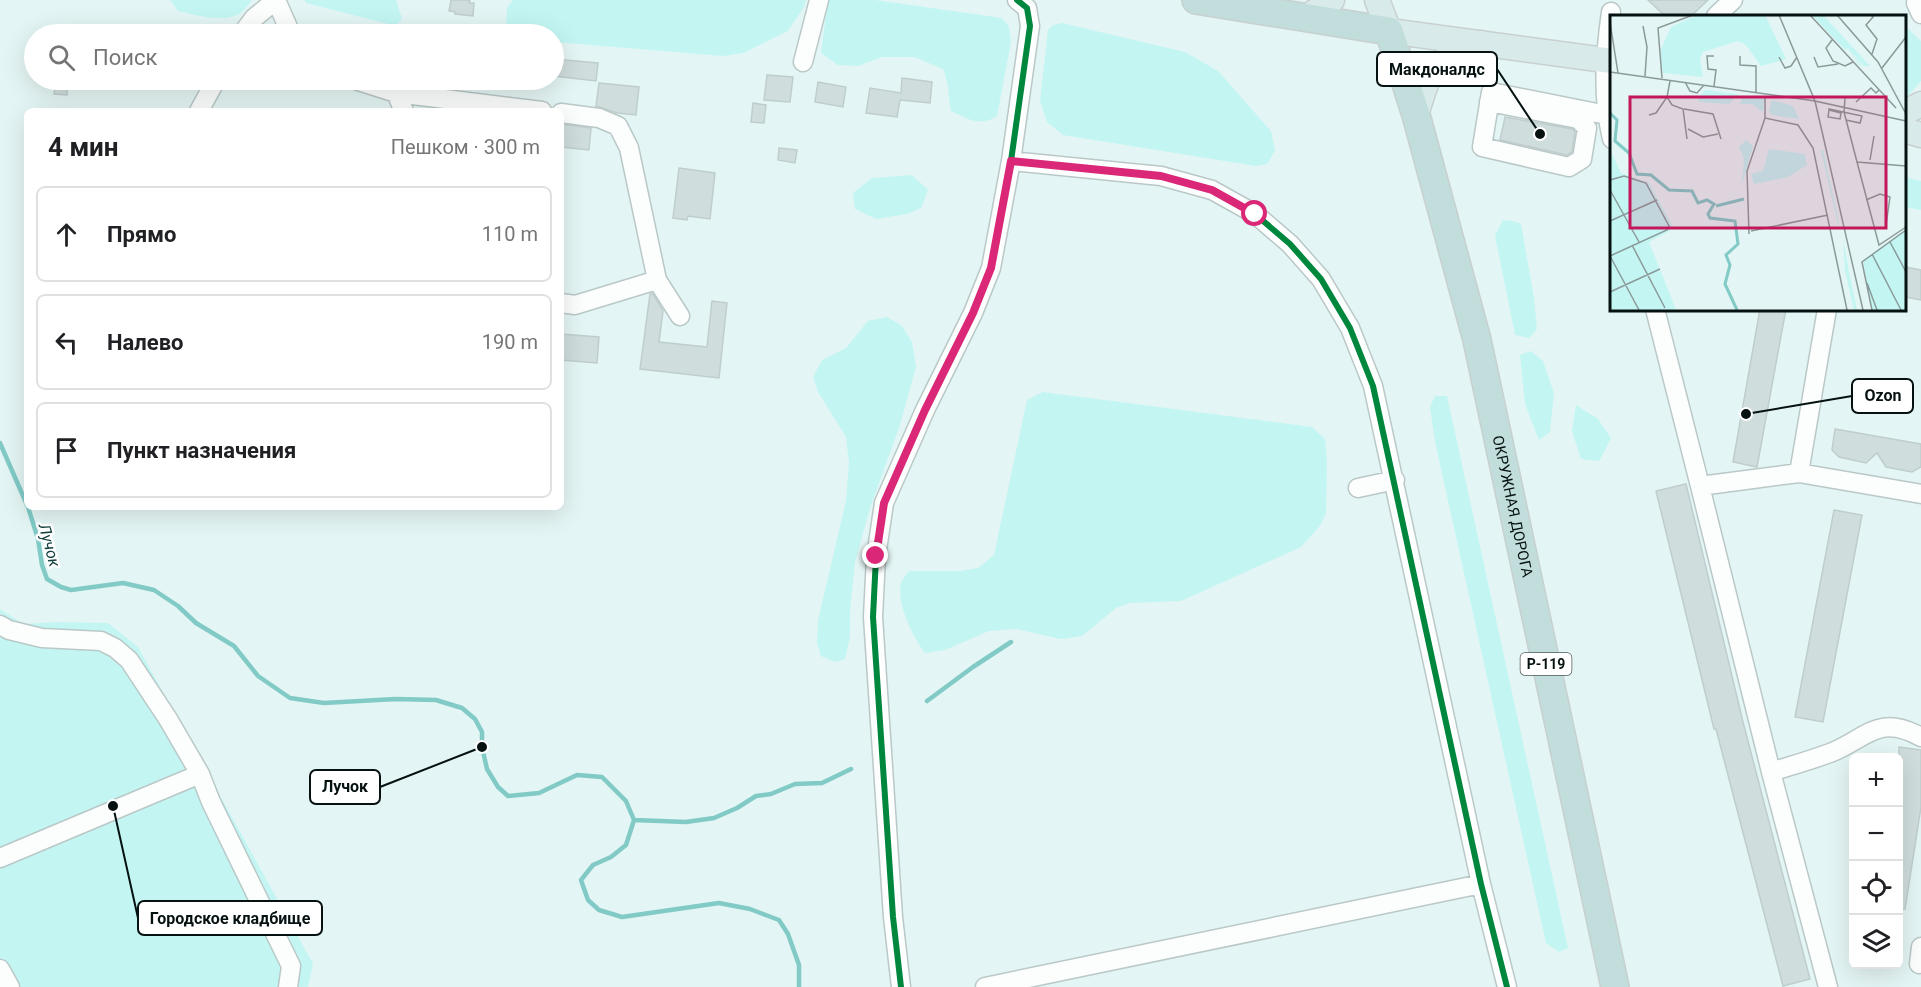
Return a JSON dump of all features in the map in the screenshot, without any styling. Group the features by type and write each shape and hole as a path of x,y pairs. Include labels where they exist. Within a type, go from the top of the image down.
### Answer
{"highway":[{"path":"1196,0 1389,31"},
{"name":"ОКРУЖНАЯ ДОРОГА","path":"1389,31 1416,115 1477,340 1615,987"}],"main road":[{"path":"1307,17 1332,0"},
{"path":"1377,0 1389,31 1609,60"},
{"path":"1416,115 1426,85 1437,66 1455,54 1481,43"},
{"path":"1906,112 1921,104"},
{"path":"1906,130 1921,135"}],"street":[{"path":"250,24 276,0 287,24"},
{"path":"804,62 819,0"},
{"path":"901,987 893,916 873,616 876,556 884,503 925,410 973,313 991,268 1011,161 1030,26 1027,8 1017,0"},
{"path":"1717,15 1733,0"},
{"path":"1609,116 1491,92 1482,147 1586,171 1592,165 1598,128 1609,116 1610,36"},
{"path":"202,108 211,90"},
{"path":"387,90 518,108"},
{"path":"396,93 403,108"},
{"path":"1489,102 1578,119 1587,128 1582,159 1569,167"},
{"path":"564,113 599,118 618,126 629,148 657,280 680,316"},
{"path":"1011,161 1161,176 1212,190 1255,214 1281,236 1322,279 1350,328 1373,386 1482,884 1507,987"},
{"path":"564,303 575,305 657,280"},
{"path":"1655,310 1771,772 1828,987"},
{"path":"1799,473 1827,310"},
{"path":"1700,486 1799,473 1921,494"},
{"path":"1358,488 1395,480"},
{"path":"0,625 9,630 42,638 101,641 115,648 129,660 168,719 200,774 216,812 291,966 288,987"},
{"path":"1771,772 1832,752 1875,728 1905,728 1921,736"},
{"path":"0,858 200,774"},
{"path":"985,987 1482,884"},
{"path":"0,969 10,987"}],"shaded area":[{"path":"170,0 252,0 239,14 217,18 178,11"},
{"path":"305,0 396,0 402,19 398,24 388,24 306,3"},
{"path":"513,0 806,0 788,31 743,53 723,56 564,43 564,24 506,24 507,8"},
{"path":"828,0 875,0 1002,18 1009,27 1011,42 997,116 980,121 968,119 951,111 943,69 914,57 882,57 858,66 838,65 821,53"},
{"path":"1062,23 1185,52 1218,71 1271,131 1275,151 1267,164 1256,166 1063,135 1047,122 1040,101 1048,30 1053,25"},
{"path":"1906,29 1921,41 1921,81 1906,98"},
{"path":"912,175 928,190 921,208 907,214 876,219 855,209 853,193 872,178"},
{"path":"1906,177 1921,181 1921,210 1906,207"},
{"path":"1503,220 1521,224 1537,329 1529,338 1515,335 1495,236"},
{"path":"887,317 902,326 912,342 916,367 899,428 870,508 855,562 850,637 845,659 835,662 821,656 817,643 818,620 846,501 849,463 846,437 818,392 813,377 822,360 846,348 868,321"},
{"path":"1531,351 1543,361 1554,393 1550,432 1539,440 1525,404 1520,355"},
{"path":"1043,392 1312,427 1325,439 1326,513 1320,526 1301,547 1181,601 1130,603 1116,608 1082,636 1061,639 1016,629 989,631 945,650 925,653 915,638 903,610 900,591 902,582 909,571 960,571 978,568 994,555 1027,400"},
{"path":"1435,396 1447,396 1568,948 1559,952 1546,943 1435,442 1430,407"},
{"path":"1576,405 1598,419 1611,438 1599,461 1581,459 1572,431"},
{"path":"0,609 23,624 108,623 138,647 313,964 308,987 0,987"}],"building":[{"path":"451,0 470,0 469,3 474,3 473,16 449,11"},
{"path":"1648,0 1708,0 1692,15 1664,15"},
{"path":"564,60 598,63 596,81 564,77"},
{"path":"767,75 793,77 790,102 764,100"},
{"path":"902,78 932,82 930,103 900,100 897,117 866,113 870,88 901,93"},
{"path":"818,82 846,87 843,107 815,102"},
{"path":"599,83 639,87 636,115 617,113 596,106"},
{"path":"55,90 67,90 67,95 54,94"},
{"path":"753,103 766,105 764,123 751,122"},
{"path":"1505,117 1572,129 1575,132 1572,152 1567,155 1500,140"},
{"path":"564,124 591,128 589,150 564,147"},
{"path":"779,148 797,150 795,163 778,160"},
{"path":"679,168 715,173 710,219 688,216 687,220 673,218"},
{"path":"1906,267 1921,270 1921,300 1906,297"},
{"path":"650,294 653,294 663,311 659,342 707,347 712,301 727,303 719,378 640,369"},
{"path":"1760,310 1786,310 1757,467 1733,462"},
{"path":"564,334 599,337 597,363 564,360"},
{"path":"1835,429 1921,444 1921,467 1912,472 1886,467 1877,453 1866,463 1839,457 1832,450"},
{"path":"1686,484 1743,722 1810,979 1783,986 1716,729 1714,729 1656,491"},
{"path":"1834,510 1862,515 1823,722 1795,717"},
{"path":"1899,747 1921,750 1921,807 1905,909 1903,909 1903,753 1899,753"}],"waterway":[{"name":"Лучок","path":"0,443 24,498"},
{"name":"Лучок","path":"29,510 47,579 71,590 123,583 154,590 178,606 196,623 234,646 258,676 290,698 324,703 396,699 436,700 462,708 475,719 482,732 482,747 487,769 498,787 508,796 539,793 577,775 602,777 626,801 634,820 626,845 611,857 593,865 581,880 588,900 599,910 622,917 719,903 750,909 779,920 788,934 799,965 799,987"},
{"path":"927,701 1011,642"},
{"path":"634,820 686,822 714,818 737,808 756,796 771,794 795,784 822,783 851,769"}],"cycle path":[{"path":"1017,0 1027,8 1030,26 1011,161 1161,176 1212,190 1255,214 1290,244 1321,279 1350,328 1373,386 1481,884 1507,987"},
{"path":"901,987 893,917 873,617 876,557 884,503 925,410 973,313 991,268 1011,161"}],"place":[{"name":"Макдоналдс","path":"1540,134"},
{"name":"Ozon","path":"1746,414"},
{"name":"Лучок","path":"482,747"},
{"name":"Городское кладбище","path":"113,806"}],"route":[{"path":"876,556 884,503 925,410 973,313 991,268 1011,161 1161,176 1212,190 1255,214"}]}
